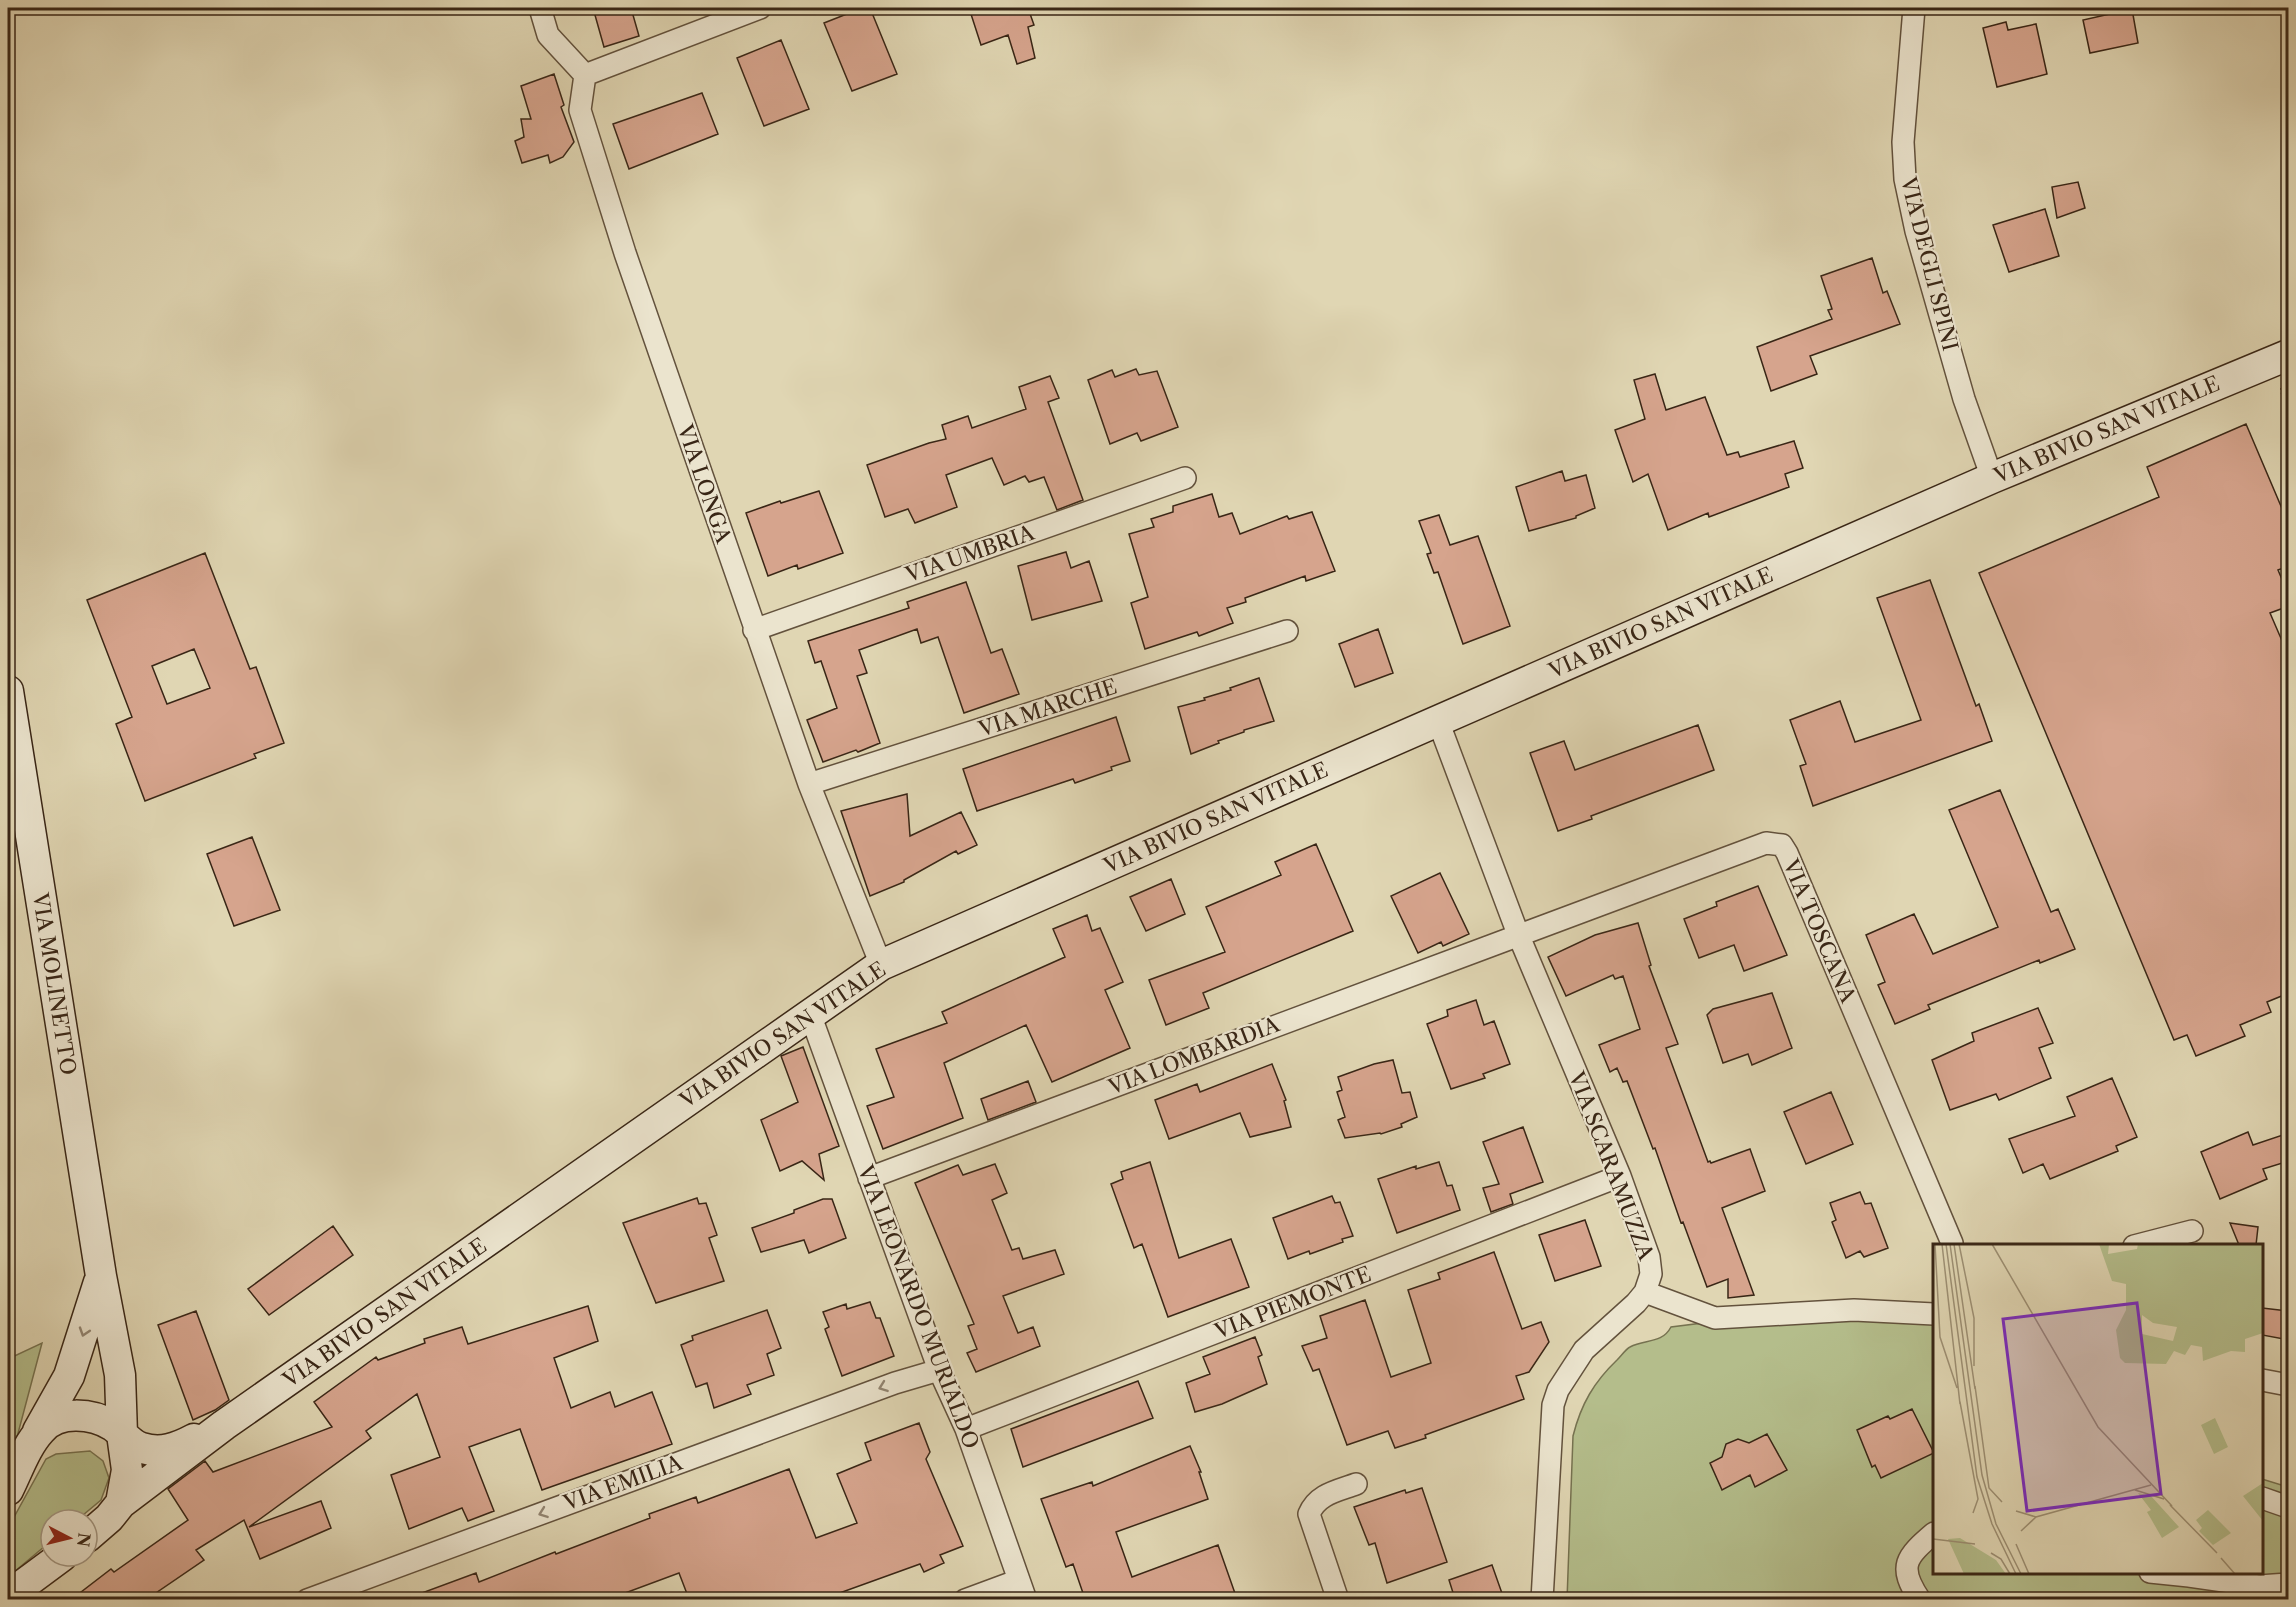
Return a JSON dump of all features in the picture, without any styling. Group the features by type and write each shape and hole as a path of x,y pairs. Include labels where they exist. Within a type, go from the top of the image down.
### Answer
{"main road":[{"name":"VIA BIVIO SAN VITALE","path":"99,1527 121,1503 224,1425 881,965 1992,478 2283,357"},
{"name":"VIA MOLINETTO","path":"8,692 101,1276 120,1375 122,1434"},
{"name":"VIA MOLINETTO","path":"30,1446 69,1376 101,1276"},
{"name":"VIA BIVIO SAN VITALE","path":"8,1490 40,1430 53,1419 71,1415 104,1422 138,1447 169,1450 224,1425"},
{"path":"121,1503 127,1470 122,1434"},
{"path":"8,1596 46,1568"}],"street":[{"path":"540,8 548,35 585,75 760,8"},
{"name":"VIA DEGLI SPINI","path":"1914,8 1903,142 1905,179 1916,231 1964,399 1992,478"},
{"name":"VIA LONGA","path":"585,75 580,110 625,253 808,784 881,965"},
{"name":"VIA UMBRIA","path":"754,630 1185,478"},
{"name":"VIA MARCHE","path":"808,784 1287,632"},
{"name":"VIA SCARAMUZZA","path":"1438,721 1518,934 1620,1176 1649,1257 1651,1274 1645,1292 1636,1304 1584,1350 1558,1389 1553,1405 1542,1599"},
{"name":"VIA TOSCANA","path":"1518,934 1766,843 1782,845 1952,1243"},
{"name":"VIA LOMBARDIA","path":"869,1178 1518,934"},
{"name":"VIA LEONARDO MURIALDO","path":"810,1014 939,1370 966,1429 1022,1590"},
{"name":"VIA PIEMONTE","path":"966,1429 1620,1176"},
{"path":"2138,1244 2192,1231"},
{"path":"1645,1292 1715,1318 1795,1313 1894,1311 1933,1314"},
{"path":"1894,1311 1933,1299"},
{"name":"VIA EMILIA","path":"307,1599 895,1383 939,1370"},
{"path":"1338,1599 1309,1514 1312,1506 1320,1497 1356,1484"},
{"path":"2263,1498 2289,1507"},
{"path":"1920,1599 1908,1581 1908,1567 1912,1552 1933,1535"},
{"path":"2170,1574 2259,1586 2289,1584"},
{"path":"19,1599 36,1575"},
{"path":"965,1599 1022,1590"}],"path":[{"path":"2283,357 2289,429"}],"green space":[{"path":"1783,1313 1933,1315 1933,1574 2263,1574 2263,1479 2288,1487 2288,1599 1567,1600 1573,1436 1580,1414 1589,1394 1628,1348 1658,1339 1671,1327"},
{"path":"42,1343 12,1456 8,1461 8,1359"},
{"path":"90,1451 103,1461 109,1478 101,1500 91,1508 39,1508 39,1551 8,1577 8,1528 46,1459 56,1454"}],"building":[{"path":"593,8 631,8 639,36 604,47"},
{"path":"862,8 870,8 897,74 852,91 824,23"},
{"path":"969,8 1028,8 1034,25 1028,27 1035,58 1017,64 1008,35 981,45"},
{"path":"2132,9 2138,43 2090,53 2083,20"},
{"path":"2006,22 2008,30 2036,24 2047,74 1997,87 1983,28"},
{"path":"781,40 809,109 764,126 737,58"},
{"path":"554,74 564,105 561,107 574,142 563,157 550,163 548,155 522,163 515,141 524,137 521,119 531,119 521,86"},
{"path":"702,93 718,134 629,169 613,124"},
{"path":"2078,182 2085,208 2057,218 2052,187"},
{"path":"2045,209 2059,256 2009,272 1993,225"},
{"path":"1872,258 1883,293 1887,291 1900,324 1810,356 1817,374 1771,391 1757,347 1832,319 1828,310 1832,309 1821,276"},
{"path":"1136,369 1139,375 1157,371 1178,427 1141,441 1137,433 1110,444 1088,380 1112,370 1115,377"},
{"path":"1655,374 1666,410 1705,397 1727,455 1738,452 1740,457 1794,441 1803,468 1785,474 1789,487 1709,517 1708,513 1668,530 1648,474 1633,482 1615,430 1645,419 1634,380"},
{"path":"1050,376 1059,398 1048,402 1083,500 1057,510 1044,477 1029,482 1025,476 1004,485 992,458 946,475 957,507 915,523 908,509 885,517 867,465 946,439 942,425 968,416 972,428 1026,409 1019,387"},
{"path":"2246,424 2289,525 2289,566 2278,570 2289,596 2289,606 2270,613 2289,657 2289,993 2267,1002 2271,1012 2240,1025 2245,1036 2196,1056 2187,1035 2174,1040 1979,573 2159,497 2147,467"},
{"path":"1562,471 1565,481 1586,475 1595,508 1576,518 1529,531 1516,487"},
{"path":"819,491 843,553 798,569 797,565 768,576 746,513"},
{"path":"1212,494 1219,517 1232,513 1240,534 1287,516 1289,519 1312,512 1335,571 1306,581 1305,576 1245,598 1246,602 1227,608 1233,623 1199,636 1197,632 1145,649 1131,603 1148,597 1129,534 1154,527 1151,519 1173,512 1173,506"},
{"path":"1439,515 1450,545 1478,536 1510,626 1463,644 1438,572 1434,573 1427,554 1431,553 1419,521"},
{"path":"1066,552 1071,568 1089,561 1102,601 1032,620 1018,566"},
{"path":"205,553 250,669 256,667 284,743 254,754 256,758 145,801 116,724 132,717 87,600","holes":["194,649 210,688 167,704 152,666"]},
{"path":"1930,580 1976,706 1979,704 1992,741 1813,806 1800,766 1806,764 1790,720 1840,701 1855,742 1921,720 1877,598"},
{"path":"966,582 991,653 1002,649 1019,694 964,713 938,637 921,643 917,629 859,650 867,673 857,676 880,743 823,762 807,720 837,708 821,661 815,663 808,641 909,608 907,602"},
{"path":"1378,629 1393,673 1355,687 1339,644"},
{"path":"1259,678 1274,721 1244,730 1244,732 1191,754 1178,707 1205,700 1204,698"},
{"path":"1116,717 1130,761 1075,783 1073,779 977,811 963,769"},
{"path":"1698,725 1714,770 1591,816 1592,819 1558,831 1530,753 1564,741 1575,770"},
{"path":"2000,790 2051,912 2058,909 2075,949 2040,963 2039,960 1928,1005 1930,1009 1895,1024 1878,985 1885,982 1866,935 1914,914 1933,954 1998,927 1949,810"},
{"path":"907,794 910,836 961,812 977,845 958,854 956,851 904,882 870,896 841,811"},
{"path":"252,837 280,910 234,926 207,854"},
{"path":"1316,844 1353,931 1203,993 1209,1008 1166,1025 1149,980 1225,952 1206,907 1281,875 1275,862"},
{"path":"1440,873 1469,934 1443,946 1441,942 1418,953 1391,896"},
{"path":"1171,879 1185,914 1146,931 1130,897"},
{"path":"1758,886 1787,955 1744,971 1734,945 1699,958 1684,919 1717,906 1716,902"},
{"path":"1087,915 1092,931 1100,928 1123,982 1105,990 1130,1048 1052,1082 1026,1025 944,1063 963,1118 883,1149 867,1106 894,1097 876,1049 947,1023 942,1012 1065,957 1053,929"},
{"path":"1638,923 1651,965 1649,966 1678,1044 1666,1048 1708,1162 1711,1163 1750,1149 1765,1191 1722,1208 1754,1295 1728,1298 1728,1279 1707,1287 1683,1222 1681,1223 1655,1148 1653,1149 1627,1081 1623,1082 1617,1068 1610,1072 1599,1045 1640,1029 1623,976 1615,979 1613,975 1566,996 1548,957 1595,935"},
{"path":"1772,993 1792,1048 1752,1065 1748,1054 1723,1063 1707,1015 1713,1009"},
{"path":"1476,1000 1484,1025 1494,1021 1510,1064 1483,1074 1485,1078 1451,1089 1427,1024 1448,1016 1447,1010"},
{"path":"2038,1008 2053,1043 2039,1048 2051,1078 1999,1100 1996,1094 1950,1110 1932,1060 1974,1041 1972,1033"},
{"path":"803,1047 839,1146 819,1154 824,1180 802,1161 780,1171 761,1120 798,1102 781,1056"},
{"path":"1393,1060 1402,1093 1410,1092 1417,1117 1401,1124 1402,1127 1381,1134 1345,1138 1338,1120 1345,1117 1337,1092 1342,1090 1338,1077"},
{"path":"1272,1064 1286,1100 1284,1101 1291,1127 1250,1137 1240,1113 1169,1139 1155,1100 1197,1084 1200,1092"},
{"path":"2112,1078 2137,1137 2116,1146 2118,1151 2050,1179 2043,1164 2023,1173 2009,1139 2075,1116 2067,1097"},
{"path":"1028,1081 1036,1102 988,1120 981,1099"},
{"path":"1831,1092 1853,1144 1806,1164 1784,1112"},
{"path":"1523,1127 1543,1182 1510,1194 1513,1204 1491,1212 1483,1188 1499,1184 1483,1142"},
{"path":"2248,1132 2253,1145 2289,1133 2289,1161 2263,1169 2267,1179 2220,1199 2201,1152"},
{"path":"1150,1162 1179,1258 1231,1239 1249,1287 1168,1317 1142,1244 1134,1248 1111,1184 1123,1179 1121,1172"},
{"path":"1439,1162 1447,1186 1452,1185 1460,1210 1397,1233 1378,1179 1416,1166 1416,1169"},
{"path":"995,1164 1007,1193 992,1200 1012,1250 1019,1248 1023,1259 1055,1250 1064,1274 1003,1296 1018,1333 1033,1327 1040,1346 976,1372 967,1353 977,1349 968,1326 974,1324 915,1183 958,1165 963,1175"},
{"path":"1860,1192 1865,1204 1871,1203 1888,1248 1864,1257 1860,1251 1846,1258 1832,1222 1836,1220 1830,1203"},
{"path":"1332,1196 1335,1203 1340,1202 1353,1236 1310,1254 1309,1251 1288,1259 1273,1218"},
{"path":"697,1198 699,1204 706,1203 717,1235 709,1238 724,1281 656,1303 623,1223"},
{"path":"823,1199 832,1199 846,1238 809,1253 804,1240 761,1252 752,1228 794,1213 794,1210"},
{"path":"1585,1220 1601,1266 1555,1281 1539,1235"},
{"path":"2230,1223 2258,1227 2256,1244 2239,1244"},
{"path":"333,1226 353,1255 269,1315 248,1289"},
{"path":"1494,1252 1522,1329 1541,1322 1549,1342 1529,1372 1516,1376 1524,1399 1395,1448 1388,1431 1347,1445 1319,1369 1313,1371 1302,1346 1327,1338 1320,1316 1365,1300 1391,1377 1431,1363 1408,1290 1440,1279 1438,1273"},
{"path":"870,1302 876,1318 880,1318 894,1356 842,1376 825,1329 829,1327 823,1312 846,1304 847,1309"},
{"path":"588,1306 598,1341 554,1358 571,1408 610,1392 615,1407 652,1392 672,1444 542,1490 520,1429 469,1447 494,1511 468,1521 462,1508 409,1529 391,1475 440,1457 417,1394 366,1431 371,1438 249,1527 321,1501 331,1528 260,1559 244,1520 196,1550 204,1560 147,1599 72,1599 111,1569 114,1572 188,1520 168,1489 205,1461 213,1472 332,1427 314,1402 376,1357 378,1360 425,1343 424,1339 462,1327 468,1344"},
{"path":"2263,1308 2289,1311 2289,1340 2263,1335"},
{"path":"767,1310 781,1348 767,1354 774,1375 747,1385 751,1394 714,1408 707,1383 696,1387 681,1345 693,1340 692,1336"},
{"path":"196,1311 229,1400 215,1410 193,1420 158,1325"},
{"path":"1255,1337 1262,1355 1258,1357 1267,1384 1222,1404 1195,1412 1186,1383 1210,1374 1203,1357"},
{"path":"1138,1381 1153,1418 1023,1467 1011,1429"},
{"path":"1912,1409 1933,1453 1881,1478 1875,1465 1872,1467 1857,1430 1888,1416 1890,1419"},
{"path":"919,1423 930,1452 926,1459 963,1546 940,1555 944,1563 924,1572 920,1564 823,1599 689,1599 679,1573 609,1599 411,1599 411,1597 476,1573 479,1582 650,1518 649,1514 696,1497 698,1503 789,1469 816,1538 857,1523 837,1474 871,1460 865,1443"},
{"path":"1767,1434 1787,1470 1755,1487 1750,1475 1722,1490 1710,1463 1722,1457 1726,1444 1738,1439 1749,1443"},
{"path":"1190,1446 1201,1472 1199,1472 1208,1499 1116,1532 1132,1577 1218,1545 1237,1599 1085,1599 1073,1564 1066,1567 1041,1499 1092,1482 1093,1486"},
{"path":"1422,1488 1447,1562 1387,1583 1375,1543 1369,1545 1354,1507 1405,1490 1406,1493"},
{"path":"1492,1565 1504,1599 1455,1599 1449,1580"}]}
